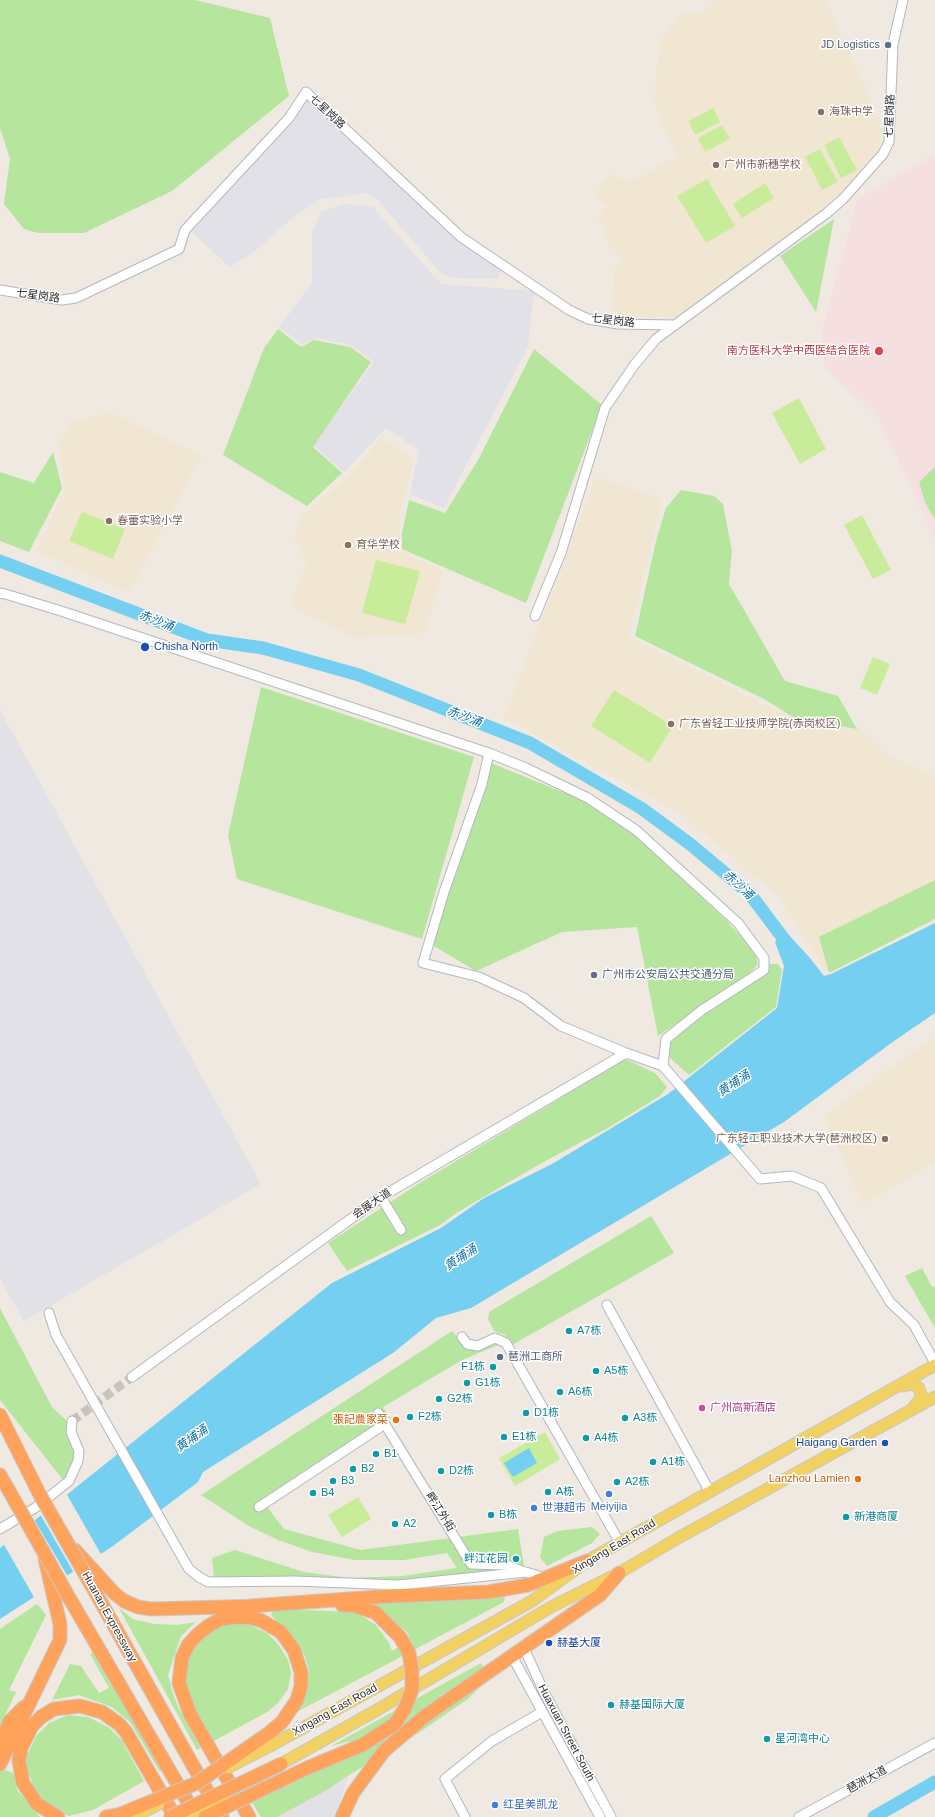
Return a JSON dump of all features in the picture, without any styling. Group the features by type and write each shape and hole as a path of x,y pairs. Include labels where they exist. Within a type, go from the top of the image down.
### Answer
{"highway":[{"name":"Huanan Expressway","path":"0,1415 40,1495 65,1540 94,1579 222,1817"},
{"path":"0,1475 67,1594 197,1817"},
{"path":"0,1764 60,1640 60,1624 44,1553"},
{"path":"250,1606 391,1596 488,1592 528,1585 587,1561"},
{"path":"342,1817 354,1793 384,1751 425,1716 600,1595 619,1573"},
{"path":"94,1579 118,1597 138,1607 152,1609 250,1606 356,1606 376,1613 400,1636 409,1653 412,1671 412,1690 405,1708 395,1724 362,1745 288,1776 205,1817"},
{"path":"112,1816 197,1783 272,1738 297,1700 301,1686 301,1672 294,1650 281,1632 257,1619 238,1616 221,1619 208,1626 197,1635 185,1651 179,1670 179,1683 190,1714 249,1817"},
{"path":"0,1742 14,1715 30,1702"},
{"path":"58,1817 37,1804 29,1793 23,1783 19,1761 25,1736 41,1716 54,1709 74,1706 90,1708 102,1712 119,1724 126,1732 175,1817"},
{"path":"170,1817 281,1764"}],"main road":[{"name":"Xingang East Road","path":"272,1738 532,1601 587,1561 935,1364"},
{"path":"895,1387 912,1384 919,1388 921,1392 920,1399 909,1412"},
{"name":"Xingang East Road","path":"190,1817 377,1710 552,1607 619,1573 678,1538 935,1397"},
{"path":"134,1817 197,1783"}],"street":[{"name":"七星岗路","path":"535,616 561,553 605,408 636,364 656,339 675,324 828,213 843,199 883,154 889,142 893,44 903,0"},
{"name":"七星岗路","path":"0,290 62,300 76,298 179,249 185,230 289,118 306,92 461,237 569,310 588,319 618,324 675,324"},
{"path":"0,594 2,593 62,611 490,753 526,768 588,798 636,830 738,923 764,958 764,970 702,1010 666,1039 663,1066"},
{"path":"490,753 482,784 444,892 423,963 479,977 524,998 561,1026 626,1053 663,1066 760,1180 792,1176 821,1188 890,1302 914,1325 935,1364"},
{"name":"会展大道","path":"132,1377 381,1197 626,1053"},
{"path":"381,1197 401,1230"},
{"path":"607,1305 710,1492"},
{"path":"49,1313 56,1335 189,1569 208,1582 295,1581 400,1585 526,1572 545,1578"},
{"path":"462,1337 467,1344 478,1346 495,1338 504,1346 620,1543"},
{"name":"畔江外街","path":"378,1412 472,1564 507,1565 526,1572"},
{"path":"0,1530 35,1508 68,1481 78,1461 79,1451 70,1432 72,1421"},
{"path":"259,1507 385,1424"},
{"name":"Huaxuan Street South","path":"524,1648 544,1692 611,1817"},
{"name":"Huaxuan Street South","path":"512,1656 600,1817"},
{"path":"465,1817 445,1779 492,1741 542,1712"},
{"name":"琶洲大道","path":"800,1817 935,1743"}],"shaded area":[{"name":"广州市新穗学校","path":"718,0 825,0 864,84 882,132 878,153 846,189 807,221 676,317 613,317 614,273 623,258 610,246 599,216 606,207 597,197 602,184 612,174 628,183 679,156 661,122 654,98 660,43 681,13 703,12"},
{"path":"306,96 503,269 497,279 452,278 441,273 376,198 363,193 319,200 295,216 250,255 229,267 189,229"},
{"name":"南方医科大学中西医结合医院","path":"935,155 935,539 878,417 825,368 822,333 857,199"},
{"path":"346,204 373,207 441,284 534,291 528,347 444,508 410,494 419,450 386,428 344,472 313,445 374,362 351,345 316,338 302,344 279,327 312,284 312,233 320,212"},
{"name":"春蕾实验小学","path":"110,412 201,456 129,592 36,551 65,491 58,444 71,423"},
{"name":"育华学校","path":"382,439 414,459 399,518 398,551 442,570 425,633 356,638 291,606 307,561 295,538 300,517 340,484"},
{"name":"广东省轻工业技师学院(赤岗校区)","path":"596,477 662,499 629,638 792,718 858,729 890,757 935,776 935,912 824,969 780,898 680,813 504,718"},
{"path":"0,710 261,1184 24,1321 0,1279"},
{"name":"广东轻工职业技术大学(琶洲校区)","path":"935,1039 935,1162 863,1204 825,1116 906,1057"},
{"path":"350,1771 335,1817 266,1817"}],"green space":[{"path":"0,0 195,0 270,18 289,96 172,191 84,233 38,233 24,229 4,204 10,159 0,128"},
{"path":"713,108 720,122 695,135 688,121"},
{"path":"722,125 730,139 705,152 698,138"},
{"path":"839,137 857,170 841,178 824,145"},
{"path":"820,149 838,182 822,190 805,157"},
{"path":"707,179 735,226 706,243 677,196"},
{"path":"765,183 774,198 742,218 733,204"},
{"path":"834,219 816,312 780,256"},
{"path":"278,329 301,347 314,340 350,347 371,362 313,447 342,473 307,506 223,455 264,348"},
{"path":"534,349 602,405 526,603 402,549 402,533 409,500 445,513 478,460"},
{"path":"799,398 826,449 800,464 772,413"},
{"path":"53,452 62,488 29,552 0,541 0,472 34,483"},
{"path":"935,467 935,520 925,502 919,482"},
{"path":"681,490 714,496 723,504 732,551 729,584 785,681 838,696 857,729 793,717 764,699 635,636 656,541 666,508"},
{"path":"82,512 125,529 113,559 69,541"},
{"path":"862,515 891,570 873,579 844,525"},
{"path":"376,560 420,571 405,624 362,613"},
{"path":"873,657 890,664 877,695 860,688"},
{"path":"261,687 474,757 422,939 237,879 228,835"},
{"path":"614,690 673,726 650,763 591,726"},
{"path":"491,763 582,800 631,831 727,921 755,952 758,964 749,974 658,1036 637,927 562,932 476,971 432,945"},
{"path":"935,880 935,919 829,973 819,937"},
{"path":"770,964 778,964 782,970 776,1007 689,1075 669,1057 667,1041 702,1012 763,973"},
{"path":"625,1059 655,1073 667,1087 660,1096 608,1128 547,1160 458,1212 440,1225 347,1271 328,1243 418,1184"},
{"path":"651,1216 674,1253 512,1345 505,1335 494,1331 488,1319 489,1312"},
{"path":"922,1268 932,1287 935,1286 935,1328 905,1276"},
{"path":"0,1308 52,1407 69,1423 77,1457 63,1480 0,1400"},
{"path":"452,1331 468,1349 481,1349 496,1344 498,1345 462,1360 383,1407 390,1418 380,1424 384,1430 267,1507 284,1529 361,1550 518,1529 524,1566 501,1573 393,1582 214,1578 212,1558 235,1550 304,1572 349,1578 403,1576 457,1568 447,1553 404,1560 355,1560 312,1552 278,1540 249,1526 201,1495"},
{"path":"545,1432 560,1459 515,1486 499,1458"},
{"path":"358,1497 371,1519 342,1537 328,1515"},
{"path":"592,1527 600,1534 592,1543 547,1566 540,1557 544,1537 557,1531"},
{"path":"505,1595 504,1602 295,1713 305,1696 309,1671 305,1656 295,1640 271,1615 273,1609 356,1612 376,1625 389,1643 392,1651 410,1640 407,1632 368,1602"},
{"path":"37,1604 46,1615 9,1690 16,1692 0,1726 0,1629"},
{"path":"119,1608 133,1619 154,1624 177,1625 196,1622 181,1636 168,1675 173,1694 180,1711 201,1748 197,1750"},
{"path":"228,1624 249,1625 267,1633 278,1644 288,1660 291,1673 288,1689 278,1703 267,1712 212,1742 198,1719 184,1679 185,1666 197,1641 214,1629"},
{"path":"93,1653 163,1770 160,1772 130,1722 112,1707 79,1695 52,1700 70,1664 81,1666 99,1693 109,1688 90,1654"},
{"path":"481,1663 485,1670 484,1683 468,1699 398,1747 352,1773 327,1790 277,1817 261,1817 251,1801 352,1751 351,1741 331,1746"},
{"path":"68,1715 88,1717 108,1727 121,1739 144,1781 93,1810 69,1816 49,1807 34,1787 27,1770 27,1755 36,1736 49,1723"},
{"path":"0,1768 16,1774 17,1790 40,1817 0,1817"}],"water":[{"name":"黄埔涌","path":"935,923 935,1013 894,1041 784,1122 471,1308 436,1318 393,1353 203,1472 198,1482 113,1546 0,1619 0,1548 332,1283 441,1228 484,1198 552,1164 668,1094 777,1008 784,966 775,942 786,932 824,976 831,974"},
{"path":"529,1448 537,1463 513,1477 504,1463"}],"pier":[{"path":"66,1493 102,1556 74,1573 40,1514"},
{"path":"34,1519 68,1577 35,1599 3,1543"}],"waterway":[{"name":"赤沙涌","path":"0,561 207,640 263,648 359,675 530,743 641,808 690,844 750,894 792,950"},
{"path":"874,1817 935,1782"}],"tunnel":[{"path":"72,1421 132,1377"}],"place":[{"name":"JD Logistics","path":"888,45"},
{"name":"海珠中学","path":"821,112"},
{"name":"广州市新穗学校","path":"716,165"},
{"name":"南方医科大学中西医结合医院","path":"879,351"},
{"name":"春蕾实验小学","path":"109,521"},
{"name":"育华学校","path":"348,545"},
{"name":"Chisha North","path":"145,647"},
{"name":"广东省轻工业技师学院(赤岗校区)","path":"671,724"},
{"name":"广州市公安局公共交通分局","path":"594,975"},
{"name":"广东轻工职业技术大学(琶洲校区)","path":"885,1139"},
{"name":"A7栋","path":"569,1331"},
{"name":"琶洲工商所","path":"500,1357"},
{"name":"F1栋","path":"493,1367"},
{"name":"A5栋","path":"596,1371"},
{"name":"G1栋","path":"467,1383"},
{"name":"A6栋","path":"560,1392"},
{"name":"G2栋","path":"439,1399"},
{"name":"广州高斯酒店","path":"702,1408"},
{"name":"D1栋","path":"526,1413"},
{"name":"F2栋","path":"410,1417"},
{"name":"A3栋","path":"625,1418"},
{"name":"張記農家菜","path":"396,1420"},
{"name":"E1栋","path":"504,1437"},
{"name":"A4栋","path":"586,1438"},
{"name":"Haigang Garden","path":"885,1443"},
{"name":"B1","path":"376,1454"},
{"name":"A1栋","path":"653,1462"},
{"name":"B2","path":"353,1469"},
{"name":"D2栋","path":"441,1471"},
{"name":"Lanzhou Lamien","path":"858,1479"},
{"name":"B3","path":"333,1481"},
{"name":"A2栋","path":"617,1482"},
{"name":"A栋","path":"548,1492"},
{"name":"B4","path":"313,1493"},
{"name":"Meiyijia","path":"609,1494"},
{"name":"世港超市","path":"534,1508"},
{"name":"B栋","path":"491,1515"},
{"name":"新港商厦","path":"846,1517"},
{"name":"A2","path":"395,1524"},
{"name":"畔江花园","path":"516,1559"},
{"name":"赫基大厦","path":"549,1643"},
{"name":"赫基国际大厦","path":"611,1705"},
{"name":"星河湾中心","path":"767,1739"},
{"name":"红星美凯龙","path":"495,1805"}]}
